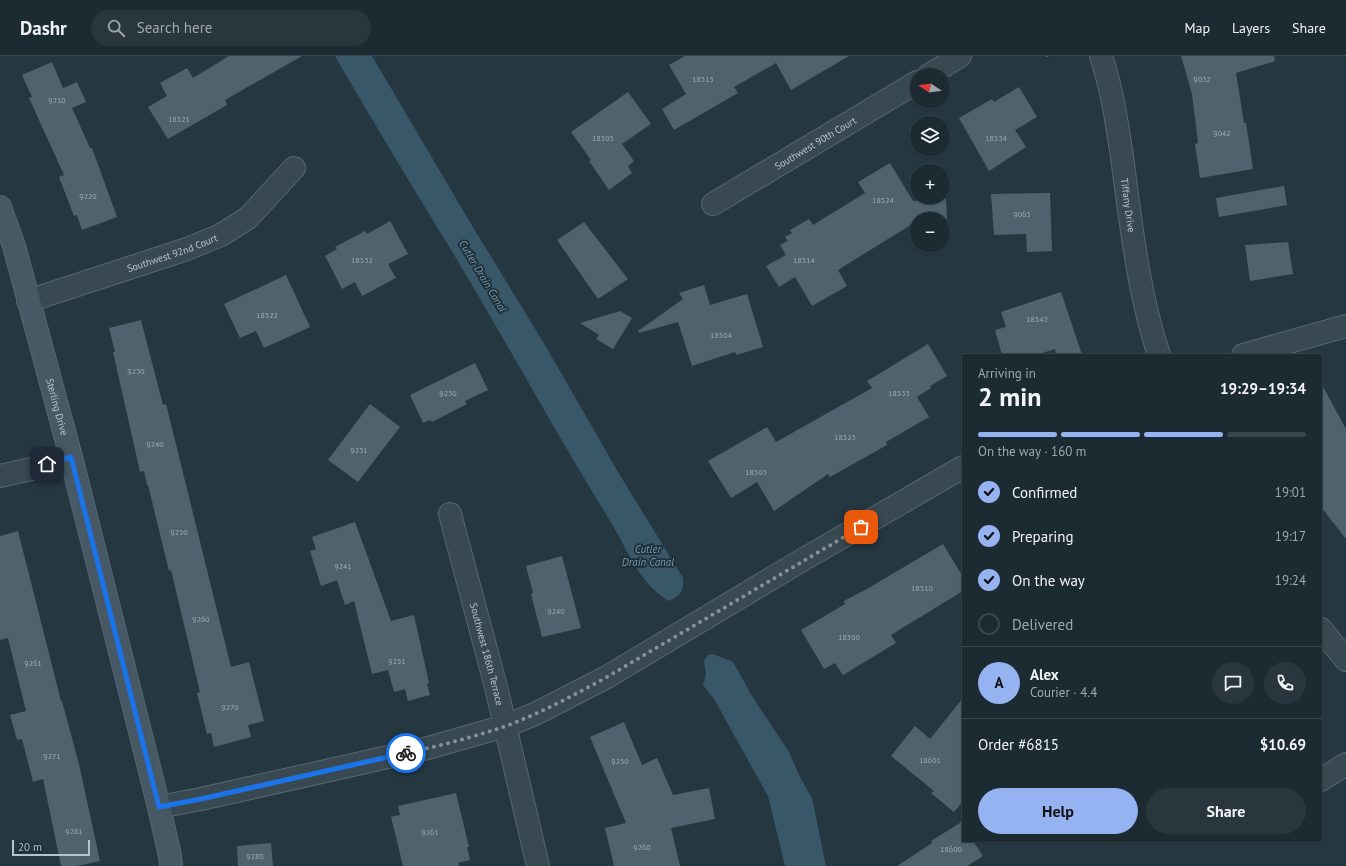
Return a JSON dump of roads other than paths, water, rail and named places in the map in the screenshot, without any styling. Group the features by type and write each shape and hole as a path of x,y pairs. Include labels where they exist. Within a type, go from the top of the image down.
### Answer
{"street":[{"path":"940,68 960,56"},
{"name":"Tiffany Drive","path":"1101,56 1115,110 1137,261 1152,336 1159,354"},
{"name":"Southwest 90th Court","path":"713,204 910,86"},
{"name":"Southwest 92nd Court","path":"28,301 187,249 221,235 248,218 294,168"},
{"name":"Sterling Drive","path":"0,207 14,246 71,457 159,807 170,856 170,866"},
{"path":"1247,354 1346,326"},
{"path":"0,476 35,468 71,457"},
{"path":"159,807 428,748 505,726 536,714 594,684 962,468"},
{"name":"Southwest 186th Terrace","path":"450,514 505,726 538,866"},
{"path":"1322,630 1346,660"},
{"path":"1322,779 1346,764"}],"water":[{"name":"Cutler Drain Canal","path":"335,56 372,56 468,219 545,345 618,472 683,578 682,590 673,599 669,601 660,595 638,571 471,282"},
{"path":"713,654 733,662 752,696 789,752 800,777 812,798 826,866 785,866 768,796 714,699 703,685 706,675 704,660 708,655"}]}
